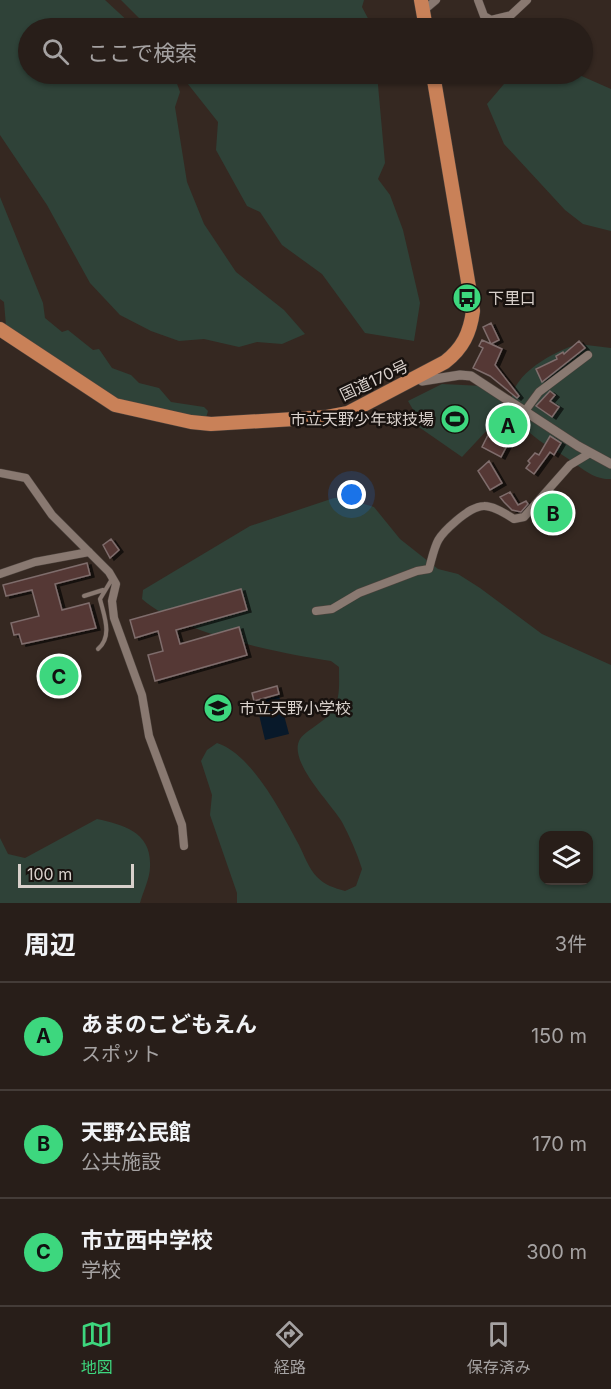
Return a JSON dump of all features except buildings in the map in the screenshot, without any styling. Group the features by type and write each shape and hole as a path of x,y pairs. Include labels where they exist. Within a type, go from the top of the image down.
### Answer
{"highway":[{"name":"国道170号","path":"0,329 115,405 191,422 231,423 348,413 418,378 458,352 470,331 473,311 436,84"}],"street":[{"path":"422,5 436,0"},
{"path":"478,0 484,16 488,18"},
{"path":"499,18 511,15 526,0"},
{"path":"525,411 539,392 588,355"},
{"path":"418,378 422,381 459,375 471,376 590,453 611,464"},
{"path":"316,611 332,609 359,593 417,571 425,572 429,569 442,531 464,513 480,506 496,508 514,519 524,517 570,465 590,453"},
{"path":"0,473 26,478 52,515 89,552 116,584 112,601 114,618 142,695 149,736 182,825 183,846"},
{"path":"0,574 35,562 89,552"}],"lane":[{"path":"98,649 105,643 107,635 100,600 112,578"},
{"path":"84,596 104,590"}],"green space":[{"path":"0,0 105,0 124,18 18,18 18,84 177,84 180,92 175,107 187,182 204,224 236,272 284,310 305,334 282,344 257,342 239,347 204,339 179,341 151,331 120,315 90,283 47,205 0,135"},
{"path":"121,0 364,0 362,7 368,18 139,18"},
{"path":"593,81 611,89 611,231 583,224 565,210 504,144 487,104 504,84 593,84"},
{"path":"188,84 378,84 385,163 378,179 390,195 403,230 420,303 414,341 365,333 322,274 282,245 260,212 247,206 216,150 218,122"},
{"path":"0,197 43,303 45,318 62,332 68,330 93,350 99,349 112,368 131,375 139,383 159,388 171,402 204,407 208,411 206,418 119,402 6,326 4,302 0,299"},
{"path":"578,344 611,348 611,479 593,475 540,441 522,425 512,405 513,393 519,381 529,371 554,354"},
{"name":"市立天野少年球技場","path":"442,384 483,386 503,401 489,428 462,457 416,425 415,413 408,401"},
{"path":"334,498 344,498 374,507 400,539 438,569 458,574 542,634 611,665 611,903 237,903 237,893 210,815 212,795 201,761 207,750 217,743 230,749 242,759 265,786 314,874 330,886 345,891 356,886 362,869 353,845 342,822 305,770 298,748 300,739 326,718 335,706 339,692 339,667 331,661 259,647 206,632 159,611 142,599 143,590 250,526"},
{"path":"97,819 117,824 134,832 146,846 150,871 140,903 0,903 0,838 8,854 25,858"}],"water":[{"path":"279,696 289,734 265,740 256,702"}],"place":[{"name":"下里口","path":"467,298"},
{"name":"市立天野少年球技場","path":"455,419"},
{"name":"あまのこどもえん","path":"508,425"},
{"name":"天野公民館","path":"553,513"},
{"name":"市立西中学校","path":"59,676"},
{"name":"市立天野小学校","path":"218,708"}]}
